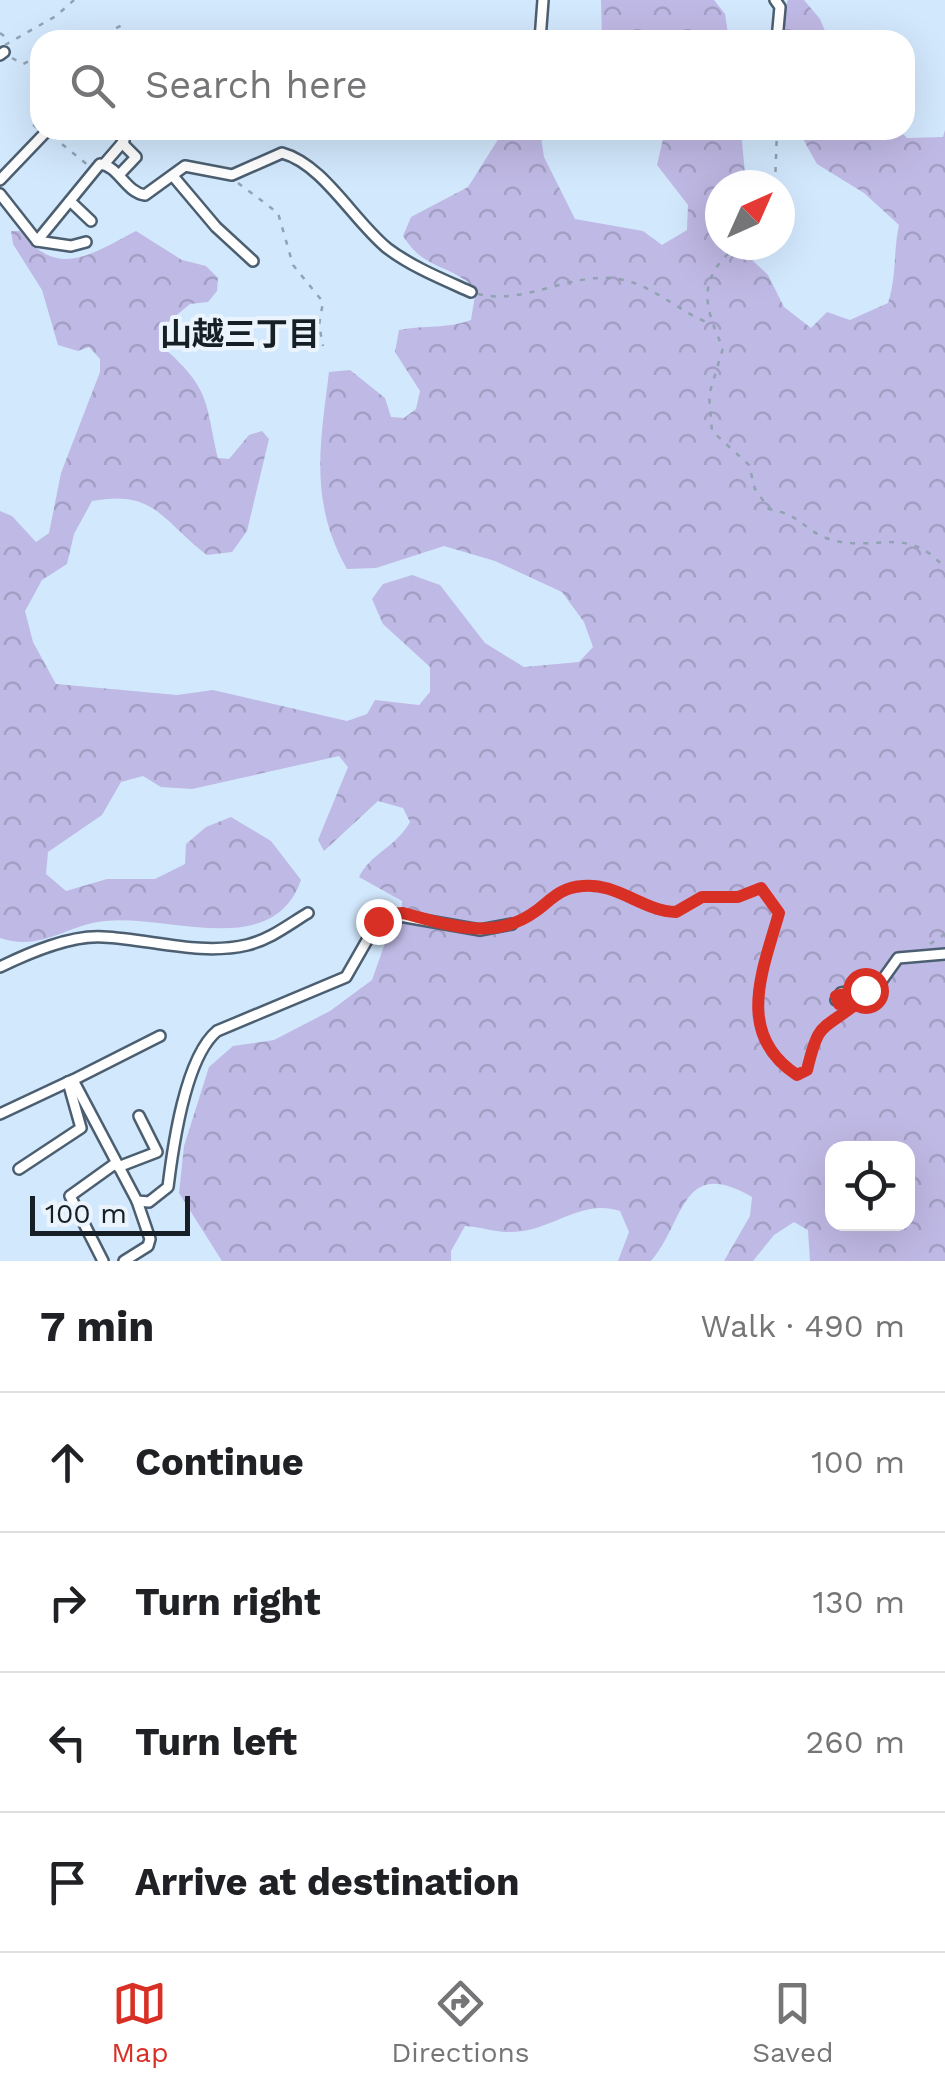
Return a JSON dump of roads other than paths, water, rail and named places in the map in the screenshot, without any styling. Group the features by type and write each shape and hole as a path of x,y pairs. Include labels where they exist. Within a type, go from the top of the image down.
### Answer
{"street":[{"path":"541,30 544,0"},
{"path":"775,0 780,7 778,30"},
{"path":"0,180 38,140"},
{"path":"37,241 92,171 105,163 124,141 136,157 119,176"},
{"path":"105,163 139,195 192,166 232,175 273,154 292,156 315,171 347,211 388,249 471,292"},
{"path":"173,176 216,227 253,261"},
{"path":"0,194 37,241 71,246 86,242"},
{"path":"70,202 91,221"},
{"path":"0,967 52,947 99,936 203,948 246,945 280,932 308,914"},
{"path":"136,1202 160,1197 168,1187 187,1091 202,1050 216,1031 346,977 378,921 388,914 480,930 512,924"},
{"path":"856,1004 836,1000 841,993 878,986 892,962 913,955 945,954"},
{"path":"0,1114 160,1036"},
{"path":"71,1081 136,1202 150,1239 148,1246 124,1261"},
{"path":"19,1170 81,1128 71,1081"},
{"path":"103,1261 70,1196 117,1165 157,1152 139,1116"}],"district":[{"name":"山越三丁目","path":"240,334"}]}
